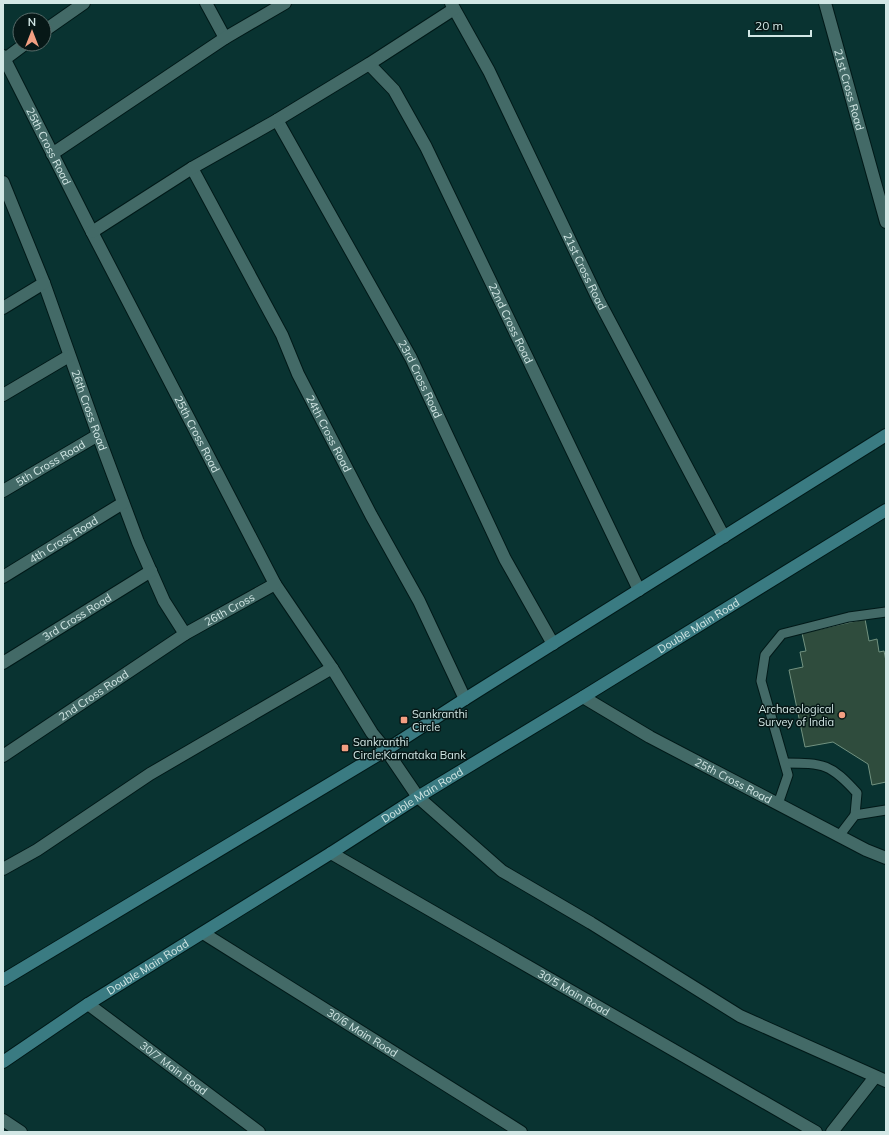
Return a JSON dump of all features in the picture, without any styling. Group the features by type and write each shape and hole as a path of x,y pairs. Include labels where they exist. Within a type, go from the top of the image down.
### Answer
{"street":[{"path":"52,25 84,3"},
{"path":"206,3 225,38"},
{"path":"52,154 225,38 285,3"},
{"name":"21st Cross Road","path":"825,3 886,222"},
{"path":"92,232 192,168 277,120 369,64 453,6"},
{"name":"21st Cross Road","path":"453,6 488,71 599,301 724,537"},
{"name":"25th Cross Road","path":"4,57 92,232 275,584 332,668 372,734 386,750 418,797 502,871 590,923 740,1016 880,1079"},
{"name":"22nd Cross Road","path":"369,64 394,90 426,147 639,590"},
{"name":"23rd Cross Road","path":"277,120 411,358 505,559 553,644"},
{"name":"24th Cross Road","path":"192,168 282,335 298,374 371,515 419,601 465,699"},
{"name":"26th Cross Road","path":"3,182 8,207 44,283 123,503 164,601 185,634"},
{"path":"3,308 44,283"},
{"path":"3,395 69,356"},
{"name":"5th Cross Road","path":"3,491 98,435"},
{"path":"3,980 386,750 886,436"},
{"name":"4th Cross Road","path":"3,577 123,503"},
{"name":"Double Main Road","path":"3,1062 88,1004 331,853 418,797 584,697 886,510"},
{"name":"3rd Cross Road","path":"3,663 151,571"},
{"name":"26th Cross","path":"185,634 275,584"},
{"name":"2nd Cross Road","path":"3,756 185,634"},
{"path":"3,869 37,850 150,774 332,668"},
{"name":"25th Cross Road","path":"584,697 650,737 866,850 886,858"},
{"name":"30/5 Main Road","path":"331,853 816,1132"},
{"name":"30/6 Main Road","path":"203,933 521,1132"},
{"name":"30/7 Main Road","path":"88,1004 259,1132"},
{"path":"832,1132 880,1079"},
{"path":"3,1120 21,1132"}],"lane":[{"path":"778,804 788,776 761,680 765,655 782,634 849,617 886,612"},
{"path":"785,763 805,763 828,767 842,776 857,793 855,815 839,836"},
{"path":"855,815 886,810"}],"building":[{"name":"Archaeological Survey of India","path":"865,619 869,641 877,639 879,652 884,651 886,661 886,782 872,785 868,764 833,742 805,747 789,670 803,667 800,652 806,651 802,633"}],"place":[{"name":"Archaeological Survey of India","path":"842,715"},
{"name":"Sankranthi Circle","path":"404,720"},
{"name":"Sankranthi Circle;Karnataka Bank","path":"345,748"}]}
